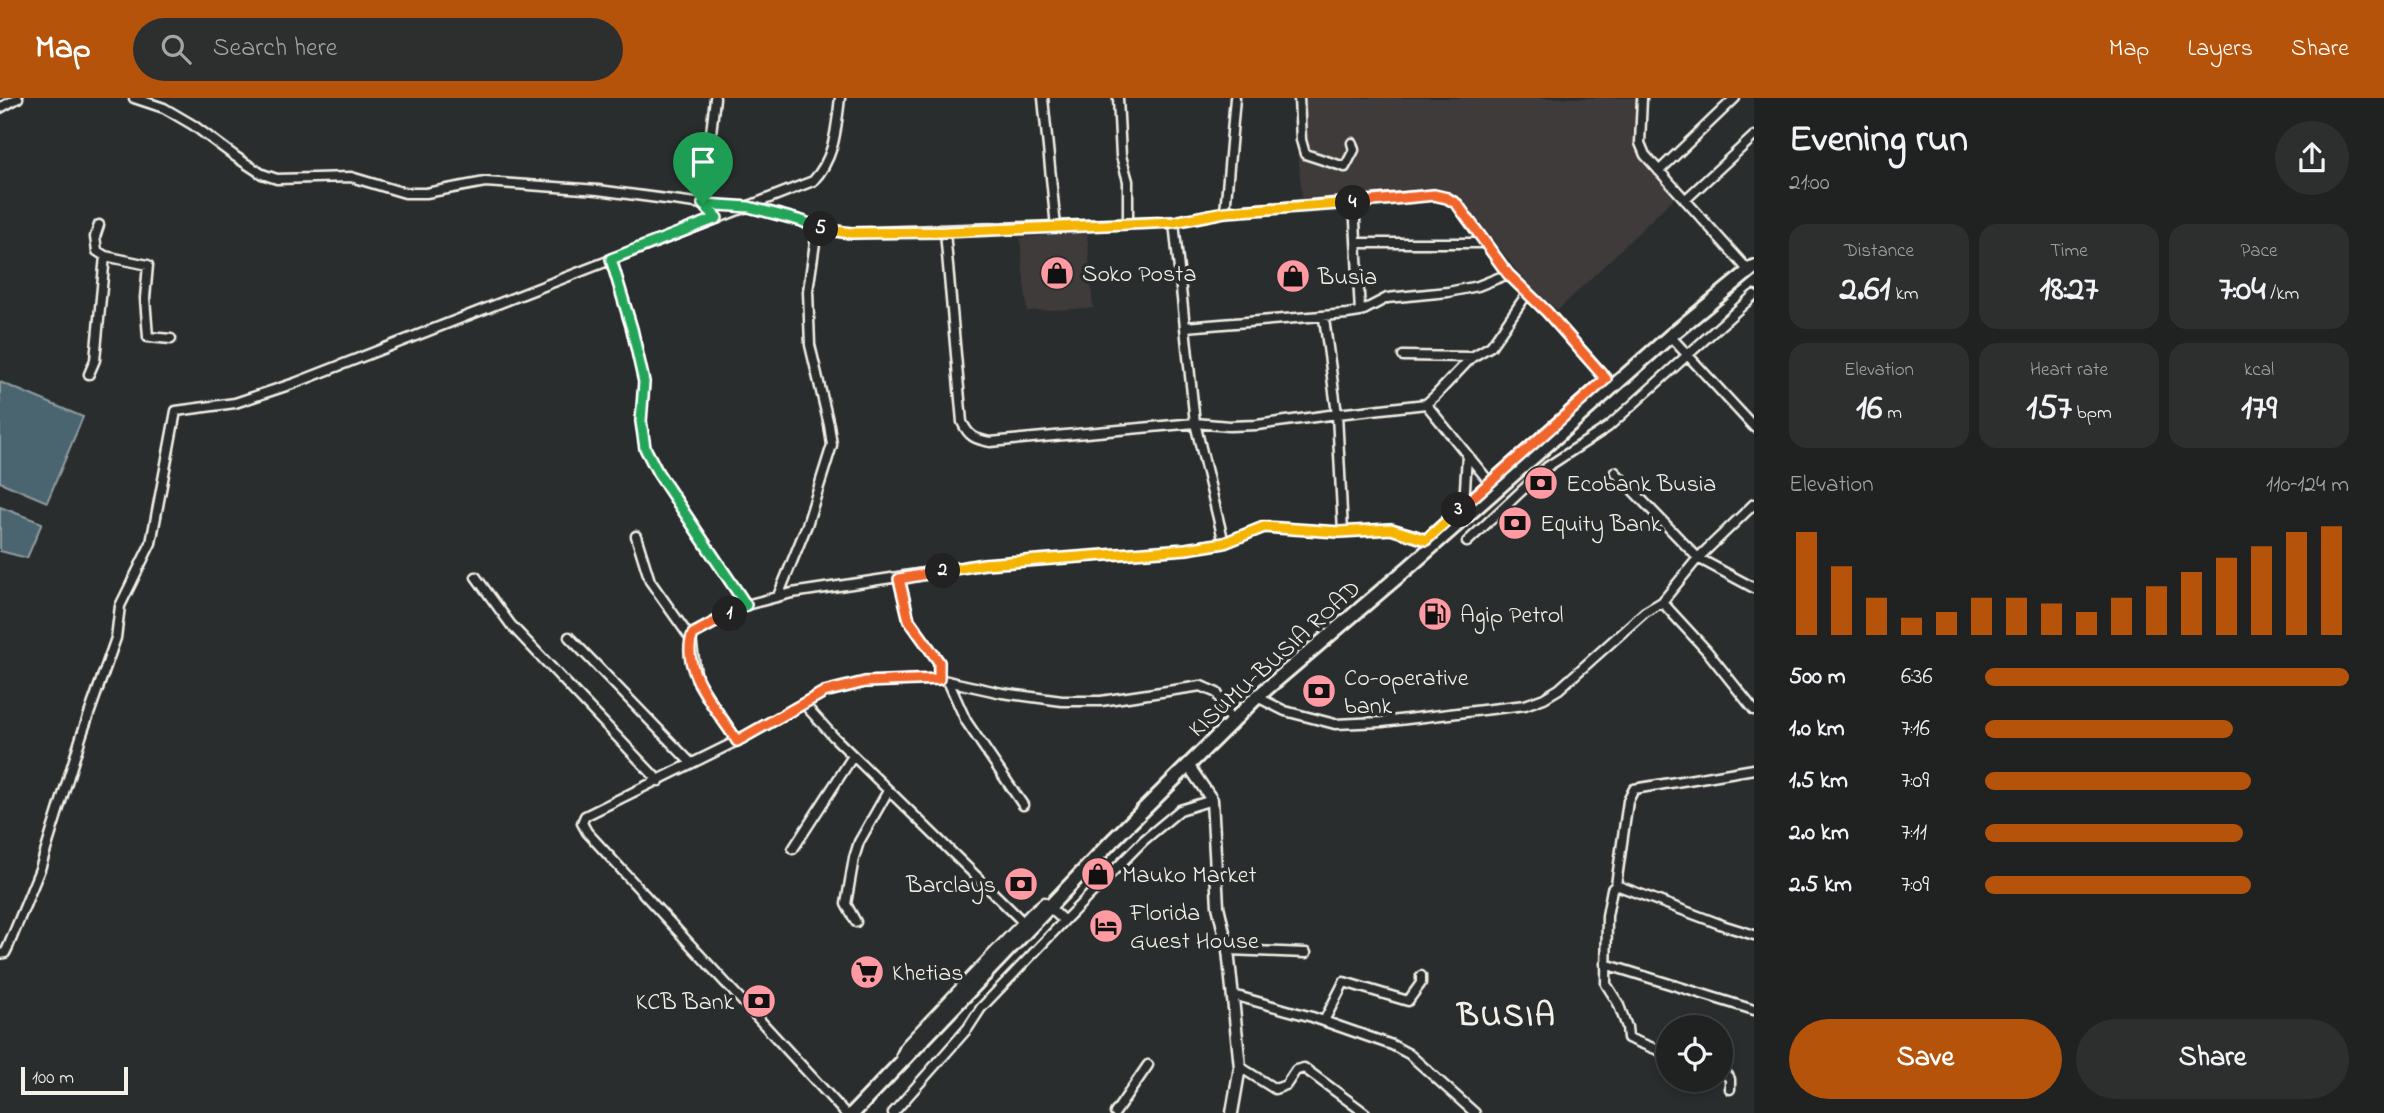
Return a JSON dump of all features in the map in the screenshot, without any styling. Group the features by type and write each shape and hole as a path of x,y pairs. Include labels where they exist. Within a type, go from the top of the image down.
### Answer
{"highway":[{"name":"KISUMU-BUSIA ROAD","path":"853,1113 957,1002 1257,697 1610,383 1752,269"}],"street":[{"path":"0,108 18,98"},
{"path":"134,98 164,108 262,174 277,178 351,177 405,193 485,182 598,190 703,204 749,207 802,221 817,229 851,233 945,232 1174,222 1225,212 1434,195 1457,204 1508,274 1610,383"},
{"path":"703,204 715,98"},
{"path":"0,954 5,953 8,947 40,869 82,734 116,638 120,606 150,543 176,411 235,403 295,383 813,181 829,159 840,98"},
{"path":"1042,98 1056,227"},
{"path":"1118,98 1121,156 1128,181 1128,224"},
{"path":"1225,212 1235,98"},
{"path":"1299,98 1301,140 1305,155 1345,167 1354,150 1352,143"},
{"path":"1642,98 1640,143 1645,155 1752,269"},
{"path":"1659,172 1735,98"},
{"path":"1685,200 1754,136"},
{"path":"1354,202 1360,312"},
{"path":"703,204 717,218"},
{"path":"1174,222 1195,423 1224,543"},
{"path":"99,225 95,237 97,251 105,256 148,265 145,298 148,337 171,339"},
{"path":"778,597 807,525 832,445 810,345 808,291 817,229"},
{"path":"945,232 962,422 968,435 976,440 990,442 1195,423 1243,426 1426,404 1472,357 1492,346 1527,294"},
{"path":"1356,243 1485,243"},
{"path":"89,374 95,360 105,256"},
{"path":"611,259 632,329 644,382 641,421 645,448 658,473 746,605"},
{"path":"1185,327 1324,318 1360,312 1387,298 1478,286 1508,274"},
{"path":"1466,542 1547,467 1608,427 1754,295"},
{"path":"1324,318 1337,414 1343,532"},
{"path":"1670,336 1754,427"},
{"path":"1404,356 1472,357"},
{"path":"691,639 693,634 746,605 792,593 899,579 984,564 1186,549 1224,543 1264,527 1343,532 1391,529 1428,544 1464,506 1493,486 1426,404"},
{"path":"1464,506 1467,455"},
{"path":"1615,472 1698,558 1754,588"},
{"path":"1257,697 1285,711 1335,724 1382,722 1525,705 1544,698 1559,690 1644,612 1662,602 1698,558 1754,504"},
{"path":"636,536 650,580 691,639 697,680 737,741"},
{"path":"476,577 511,625 659,781"},
{"path":"899,579 909,620 939,662 939,679"},
{"path":"1662,602 1707,651 1754,710"},
{"path":"569,637 690,762"},
{"path":"845,1113 615,864 582,823 585,816 737,741 824,692 865,682 939,679 1062,701 1101,701 1201,686 1217,693 1231,722"},
{"path":"948,681 966,721 1023,805"},
{"path":"804,704 853,756 1023,922"},
{"path":"793,849 853,756"},
{"path":"1188,765 1212,800 1218,906 1228,950 1240,1067 1232,1113"},
{"path":"1656,1049 1628,1038 1618,1003 1606,984 1607,916 1612,889 1616,885 1631,791 1754,769"},
{"path":"856,922 846,904 854,858 859,842 888,790"},
{"path":"893,1113 968,1028 981,1008 1144,840 1180,810 1212,800"},
{"path":"1616,885 1754,935"},
{"path":"904,1059 901,1055 906,1045 1044,902 1064,921"},
{"path":"1228,950 1306,953"},
{"path":"1605,964 1754,1010"},
{"path":"1324,1021 1344,982 1408,1001 1421,983 1421,976"},
{"path":"1233,995 1324,1021 1392,1045 1409,1054 1475,1113"},
{"path":"1115,1113 1148,1065"},
{"path":"1240,1067 1275,1089 1286,1085 1296,1070 1304,1068 1366,1113"}],"shaded area":[{"path":"1293,98 1637,98 1636,145 1639,157 1675,197 1558,310 1531,289 1467,206 1449,193 1302,198"},
{"name":"Soko Posta","path":"1087,231 1093,308 1027,311 1020,238"}],"water":[{"path":"0,382 83,417 47,502 0,482"},
{"path":"0,507 42,523 27,558 0,551"}],"place":[{"name":"Soko Posta","path":"1057,273"},
{"name":"Busia","path":"1293,276"},
{"name":"Ecobank Busia","path":"1541,483"},
{"name":"Equity Bank","path":"1515,523"},
{"name":"Agip Petrol","path":"1435,614"},
{"name":"Co-operative bank","path":"1319,691"},
{"name":"Mauko Market","path":"1098,874"},
{"name":"Barclays","path":"1021,884"},
{"name":"Florida Guest House","path":"1106,926"},
{"name":"Khetias","path":"867,972"},
{"name":"KCB Bank","path":"759,1001"}],"district":[{"name":"BUSIA","path":"1507,1014"}],"route":[{"path":"1434,195 1457,204 1508,274 1547,312 1606,379 1426,540 1391,529 1339,532 1264,527 1224,543 1186,549 984,564 899,579 909,620 939,662 939,679 865,682 824,692 737,741 697,680 691,639 693,634 746,605 658,473 645,448 641,421 644,382 632,329 611,259 717,218 703,204 749,207 802,221 817,229 851,233 945,232 1174,222 1225,212 1434,195"}]}
